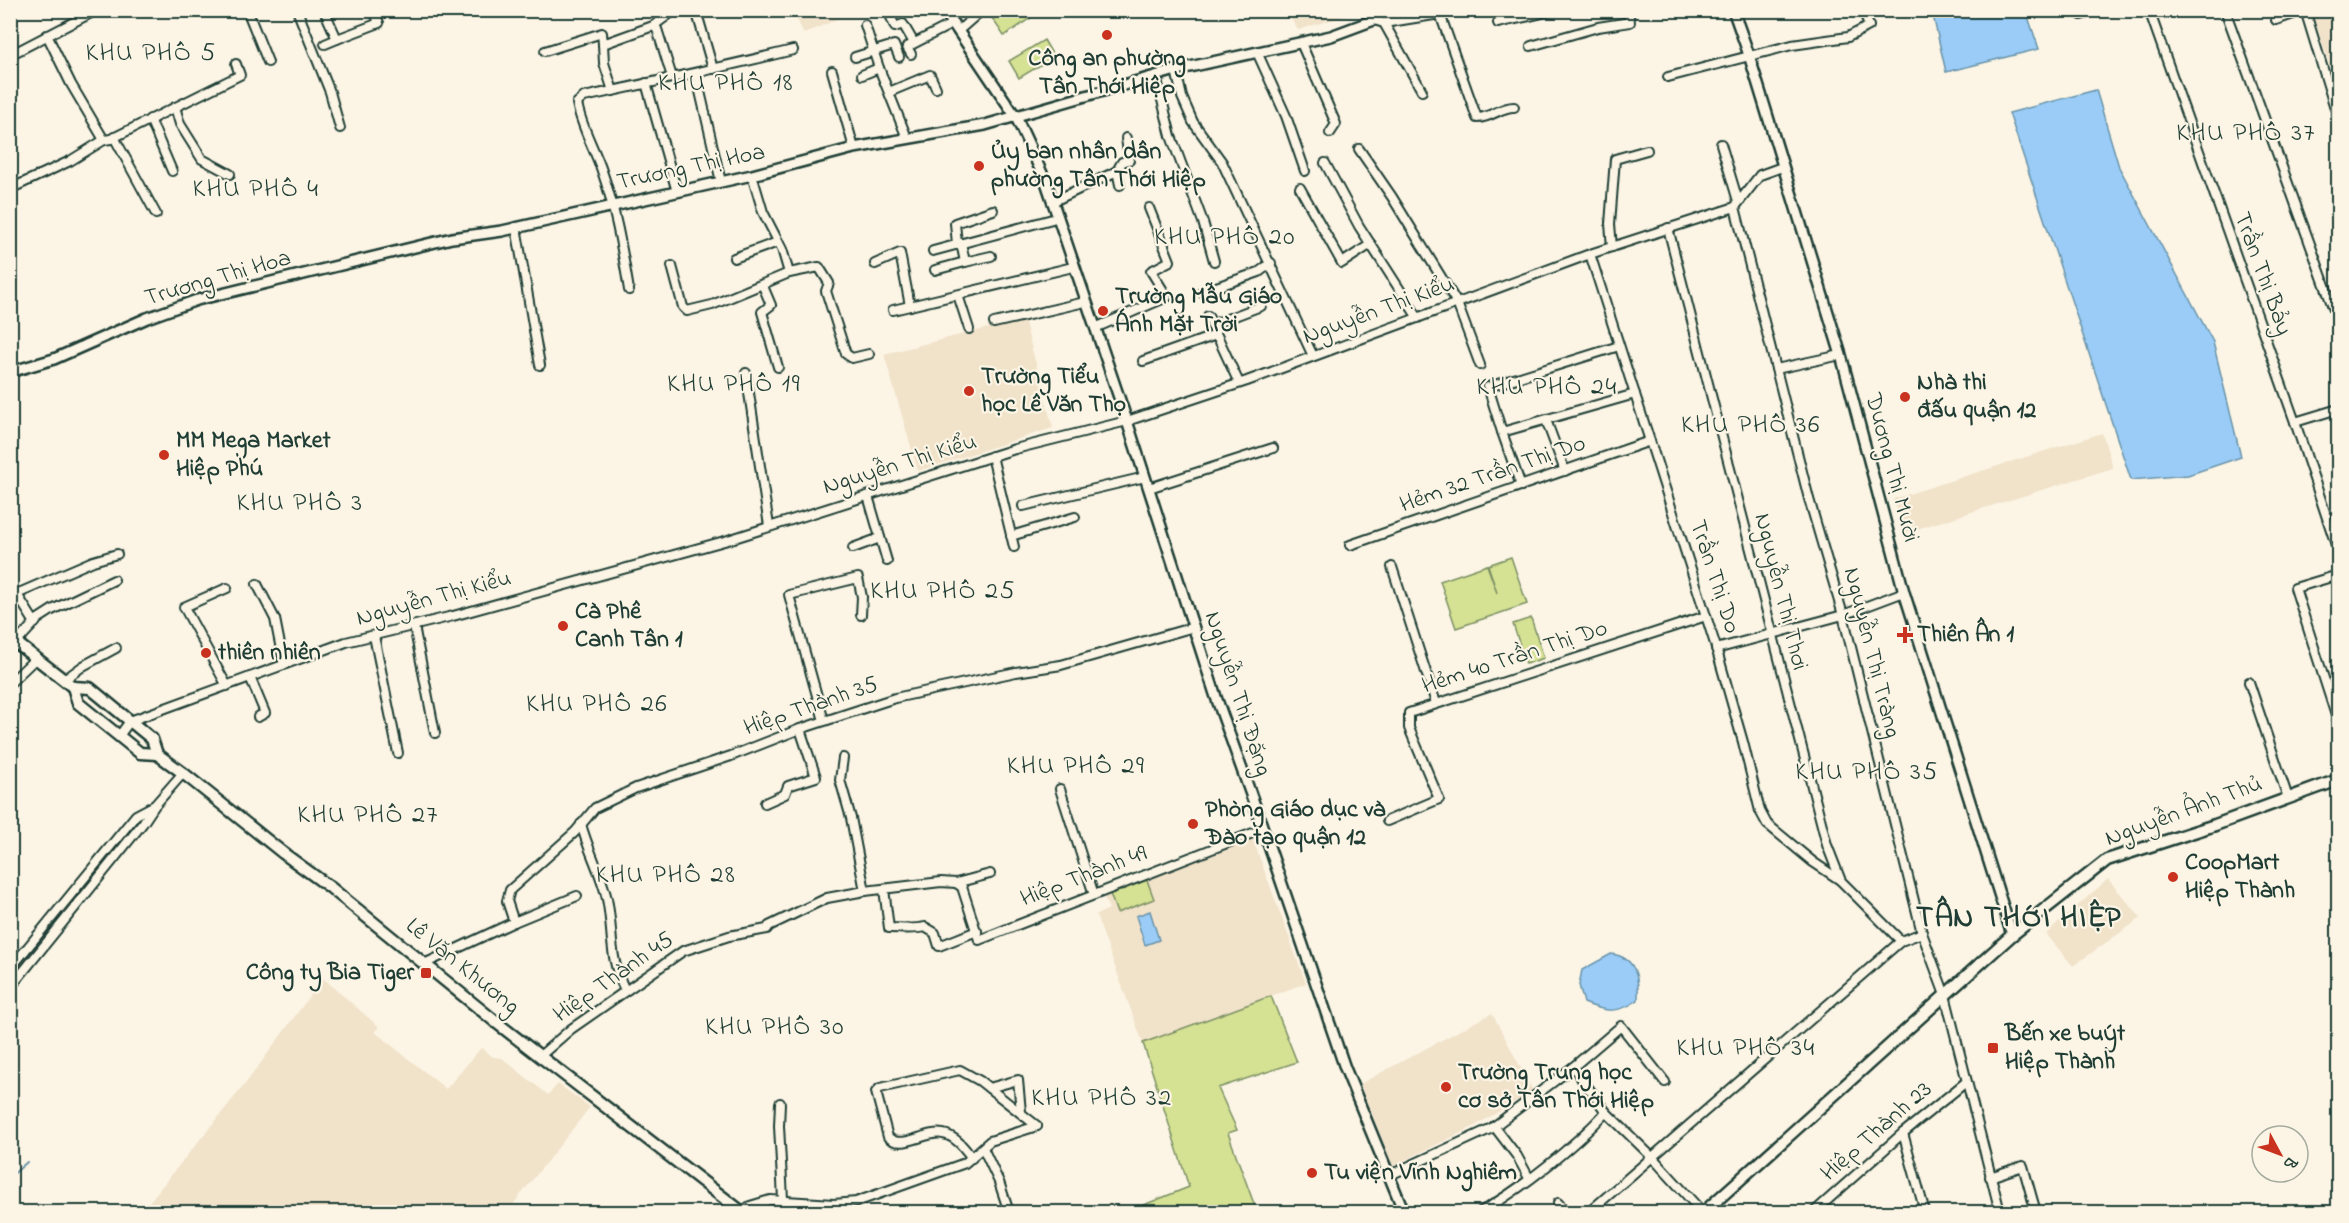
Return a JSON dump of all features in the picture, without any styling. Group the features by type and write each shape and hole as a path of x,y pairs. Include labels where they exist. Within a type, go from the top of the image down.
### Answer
{"main road":[{"name":"Lê Văn Khương","path":"14,641 69,683 90,688 153,739 157,754"},
{"name":"Lê Văn Khương","path":"69,683 78,703 140,753 157,754 283,854 331,888 540,1056 741,1212"},
{"name":"Nguyễn Ảnh Thủ","path":"1703,1212 2012,935 2107,860 2216,825 2338,780"}],"street":[{"path":"10,55 97,10"},
{"path":"247,10 268,62"},
{"path":"297,10 330,92 340,128"},
{"path":"324,10 337,39"},
{"path":"325,44 380,24 375,10"},
{"path":"603,44 653,26 675,10"},
{"path":"696,10 713,69"},
{"path":"888,10 896,27 903,24 914,43"},
{"path":"944,10 955,27"},
{"path":"911,54 907,47 955,27 982,10"},
{"path":"1382,10 1374,20 1384,23 1440,14 1477,118 1486,118 1505,107 1514,107"},
{"path":"1498,23 1525,15 1537,17 1553,10"},
{"path":"1531,46 1598,27 1630,22 1628,10"},
{"name":"Dương Thị Mười","path":"1733,10 1749,55 1841,355 1904,592 2012,935"},
{"path":"1668,77 1792,45 1848,37 1869,26 1863,10"},
{"path":"2075,10 2081,15 2100,10"},
{"name":"Trần Thị Bảy","path":"2149,10 2295,422 2338,551"},
{"path":"2225,10 2338,321"},
{"path":"2276,20 2305,10 2338,118"},
{"name":"Trương Thị Hoa","path":"10,372 54,359 159,313 196,300 452,238 516,227 752,176 854,148 1016,117 1176,70 1331,36 1374,20"},
{"path":"1384,23 1422,91"},
{"path":"865,25 879,68 907,138"},
{"path":"653,26 657,29 672,77"},
{"name":"Nguyễn Thị Đặng","path":"955,27 1016,117 1046,182 1056,218 1127,421 1216,697 1345,1068 1404,1212"},
{"path":"545,51 602,33 604,63 613,91"},
{"path":"47,35 71,84 104,140"},
{"path":"1301,43 1336,124 1330,133"},
{"path":"855,57 894,45 899,57"},
{"path":"629,290 613,205 601,166 579,115 577,103 584,97 672,77 696,74 793,50"},
{"path":"1257,52 1286,116 1305,171"},
{"path":"10,189 70,161 104,140 240,75 236,64"},
{"path":"862,75 879,68"},
{"path":"1176,70 1182,98 1193,122 1222,162 1313,356"},
{"path":"832,71 854,148"},
{"path":"696,74 721,182"},
{"path":"889,92 930,75 936,88"},
{"path":"1156,76 1171,136 1203,222 1214,261"},
{"path":"646,84 677,192"},
{"path":"175,107 180,124 202,159 230,174"},
{"path":"150,119 172,171"},
{"path":"114,137 156,214"},
{"path":"1052,202 1117,171 1122,162 1129,160 1126,138"},
{"name":"Nguyễn Thị Tràng","path":"1721,144 1809,499 1843,615 1922,933 1945,995 2000,1212"},
{"path":"1359,149 1392,197 1456,303 1480,365"},
{"path":"1612,247 1610,224 1615,159 1647,150"},
{"path":"1325,163 1371,244 1418,318"},
{"path":"1736,204 1760,175 1782,167"},
{"path":"1117,171 1120,185"},
{"path":"752,176 763,212 782,249 789,273"},
{"path":"1300,188 1342,263 1371,244"},
{"name":"Nguyễn Thị Kiểu","path":"130,722 346,642 414,626 728,540 992,456 1127,421 1239,383 1590,254 1736,204"},
{"path":"1095,328 1167,297 1151,272 1170,261 1149,208"},
{"path":"965,262 955,223 993,210"},
{"path":"933,251 1056,218"},
{"path":"516,227 540,365"},
{"name":"Nguyễn Thị Thơi","path":"1668,228 1815,807 1827,845 1841,881 1901,941"},
{"path":"734,258 778,242"},
{"path":"875,264 900,253 910,306"},
{"name":"Trần Thị Do","path":"1590,254 1706,616 1743,742 1760,811 1767,824 1813,862 1841,881"},
{"path":"935,270 991,256"},
{"path":"1202,292 1258,272 1271,263"},
{"path":"672,266 683,307 687,311 712,305 763,286 789,273 819,267 829,283 826,291 846,354 852,358 869,354"},
{"path":"893,310 1073,267"},
{"path":"763,286 771,305 762,312 778,367"},
{"path":"958,295 969,329"},
{"path":"994,323 1085,302"},
{"path":"1211,325 1261,306"},
{"path":"1208,316 1239,383"},
{"path":"1143,360 1216,335"},
{"path":"1521,486 1488,387 1619,346"},
{"path":"1776,369 1841,355"},
{"path":"746,373 769,526"},
{"path":"1502,432 1635,394"},
{"path":"2295,422 2338,409"},
{"path":"1546,420 1565,471"},
{"name":"Hẻm 32 Trần Thị Do","path":"1350,545 1650,441"},
{"path":"1149,488 1273,448"},
{"path":"992,456 1014,547"},
{"path":"1023,506 1145,477"},
{"path":"868,496 886,561"},
{"path":"1011,536 1075,517"},
{"path":"854,548 880,538"},
{"path":"35,623 18,596 19,593 93,561 117,554"},
{"path":"1392,567 1436,703"},
{"path":"2338,574 2295,588 2338,722"},
{"path":"824,721 789,595 858,578 862,597 861,615"},
{"path":"14,641 52,610 114,580"},
{"path":"257,584 275,619 284,665"},
{"path":"227,686 184,607 228,588"},
{"path":"1716,649 1843,615 1904,592"},
{"name":"Hẻm 40 Trần Thị Do","path":"1387,821 1438,800 1409,728 1409,713 1706,616"},
{"path":"414,626 435,733"},
{"name":"Hiệp Thành 35","path":"514,922 507,901 510,890 562,845 595,808 636,788 800,729 918,692 1061,665 1194,627"},
{"path":"374,636 398,753"},
{"path":"69,683 83,666 116,648"},
{"path":"10,682 36,658"},
{"path":"250,677 265,713 258,717"},
{"path":"2249,682 2288,798"},
{"path":"119,736 130,722"},
{"path":"765,803 785,794 788,786 816,777 800,729"},
{"path":"843,758 840,780 855,837 864,891"},
{"path":"10,988 143,823 154,805 183,774"},
{"path":"1060,789 1094,895"},
{"path":"10,969 135,815 154,805"},
{"path":"581,824 607,901 612,954 616,972 625,990"},
{"name":"Hiệp Thành 49","path":"977,931 979,940 1263,829"},
{"name":"Hiệp Thành 45","path":"540,1056 571,1029 683,951 729,936 766,929 802,908 827,898 941,882 956,883 990,874"},
{"path":"884,889 888,928 903,927 911,930 925,927 935,933 939,946 977,931 962,888 956,883"},
{"path":"424,964 514,922 578,896"},
{"path":"44,928 54,933"},
{"path":"1589,1212 1901,941 1922,933"},
{"path":"1390,1175 1494,1126 1573,1067 1621,1026 1665,1082"},
{"path":"1573,1067 1606,1112 1703,1212"},
{"path":"741,1212 757,1203 783,1199 834,1204 856,1202 965,1163 972,1158 990,1141 1037,1126 989,1088 960,1070 880,1088 876,1092 888,1137 892,1141 900,1142 942,1133 956,1140 972,1158"},
{"path":"989,1088 1018,1080 1021,1112"},
{"name":"Hiệp Thành 23","path":"1814,1212 1903,1133 1966,1082"},
{"path":"780,1103 783,1199"},
{"path":"1480,1212 1499,1202 1606,1112"},
{"path":"1494,1126 1517,1156 1529,1178"},
{"path":"1903,1133 1925,1212"},
{"path":"983,1148 999,1182 1008,1209"},
{"path":"1990,1177 2023,1166 2036,1212"},
{"path":"1558,1203 1566,1212"}],"shaded area":[{"path":"793,11 855,11 804,34"},
{"path":"1286,11 1360,11 1298,30"},
{"path":"2338,11 2338,90 2313,16"},
{"name":"Trường Tiểu học Lê Văn Thọ","path":"1024,319 1053,428 918,471 884,354"},
{"path":"2102,433 2113,468 1904,533 1893,499"},
{"path":"1252,837 1306,983 1143,1043 1096,915 1109,909 1104,897"},
{"path":"2108,879 2141,918 2073,966 2046,934"},
{"path":"323,978 379,1027 375,1032 446,1089 481,1048 493,1057 502,1058 548,1095 558,1084 590,1107 507,1212 141,1212 246,1083"},
{"name":"Trường Trung học cơ sở Tân Thới Hiệp","path":"1492,1013 1533,1091 1473,1127 1393,1166 1360,1084"}],"green space":[{"path":"1005,10 1037,11 1038,13 1004,36 992,18"},
{"path":"1044,40 1054,57 1019,78 1009,61"},
{"path":"1511,557 1527,604 1456,628 1440,581 1487,565 1497,593 1488,565"},
{"path":"1531,618 1544,658 1526,664 1513,624"},
{"path":"1147,880 1154,899 1117,913 1110,894"},
{"path":"1271,996 1297,1062 1218,1088 1237,1130 1228,1133 1257,1212 1126,1212 1189,1187 1143,1043"}],"water":[{"path":"1932,11 2026,11 2039,49 1946,72"},
{"path":"2096,90 2119,167 2213,342 2241,457 2188,475 2131,480 2009,113"},
{"path":"1150,911 1159,940 1145,945 1136,916"},
{"path":"1611,954 1626,960 1635,970 1638,1000 1624,1008 1605,1010 1584,1003 1579,985 1582,970"}],"waterway":[{"path":"10,1177 27,1162"}],"place":[{"name":"Công an phường Tân Thới Hiệp","path":"1107,35"},
{"name":"Ủy ban nhân dân phường Tân Thới Hiệp","path":"979,166"},
{"name":"Trường Mẫu Giáo Ánh Mặt Trời","path":"1103,311"},
{"name":"Trường Tiểu học Lê Văn Thọ","path":"969,391"},
{"name":"Nhà thi đấu quận 12","path":"1905,397"},
{"name":"MM Mega Market Hiệp Phú","path":"164,455"},
{"name":"Cà Phê Canh Tân 1","path":"563,626"},
{"name":"Thiên Ân 1","path":"1905,635"},
{"name":"thiên nhiên","path":"206,653"},
{"name":"Phòng Giáo dục và Đào tạo quận 12","path":"1193,824"},
{"name":"CoopMart Hiệp Thành","path":"2173,877"},
{"name":"Công ty Bia Tiger","path":"426,973"},
{"name":"Bến xe buýt Hiệp Thành","path":"1993,1048"},
{"name":"Trường Trung học cơ sở Tân Thới Hiệp","path":"1446,1087"},
{"name":"Tu viện Vĩnh Nghiêm","path":"1312,1173"}],"district":[{"name":"KHU PHỐ 5","path":"151,54"},
{"name":"KHU PHỐ 18","path":"726,84"},
{"name":"KHU PHỐ 37","path":"2246,134"},
{"name":"KHU PHỐ 4","path":"256,190"},
{"name":"KHU PHỐ 20","path":"1225,238"},
{"name":"KHU PHỐ 19","path":"734,385"},
{"name":"KHU PHỐ 24","path":"1547,388"},
{"name":"KHU PHỐ 36","path":"1751,426"},
{"name":"KHU PHỐ 3","path":"300,504"},
{"name":"KHU PHỐ 25","path":"943,592"},
{"name":"KHU PHỐ 26","path":"597,705"},
{"name":"KHU PHỐ 29","path":"1076,767"},
{"name":"KHU PHỐ 35","path":"1867,773"},
{"name":"KHU PHỐ 27","path":"368,816"},
{"name":"KHU PHỐ 28","path":"666,876"},
{"name":"TÂN THỚI HIỆP","path":"2019,919"},
{"name":"KHU PHỐ 30","path":"775,1028"},
{"name":"KHU PHỐ 34","path":"1746,1049"},
{"name":"KHU PHỐ 32","path":"1102,1099"}]}
